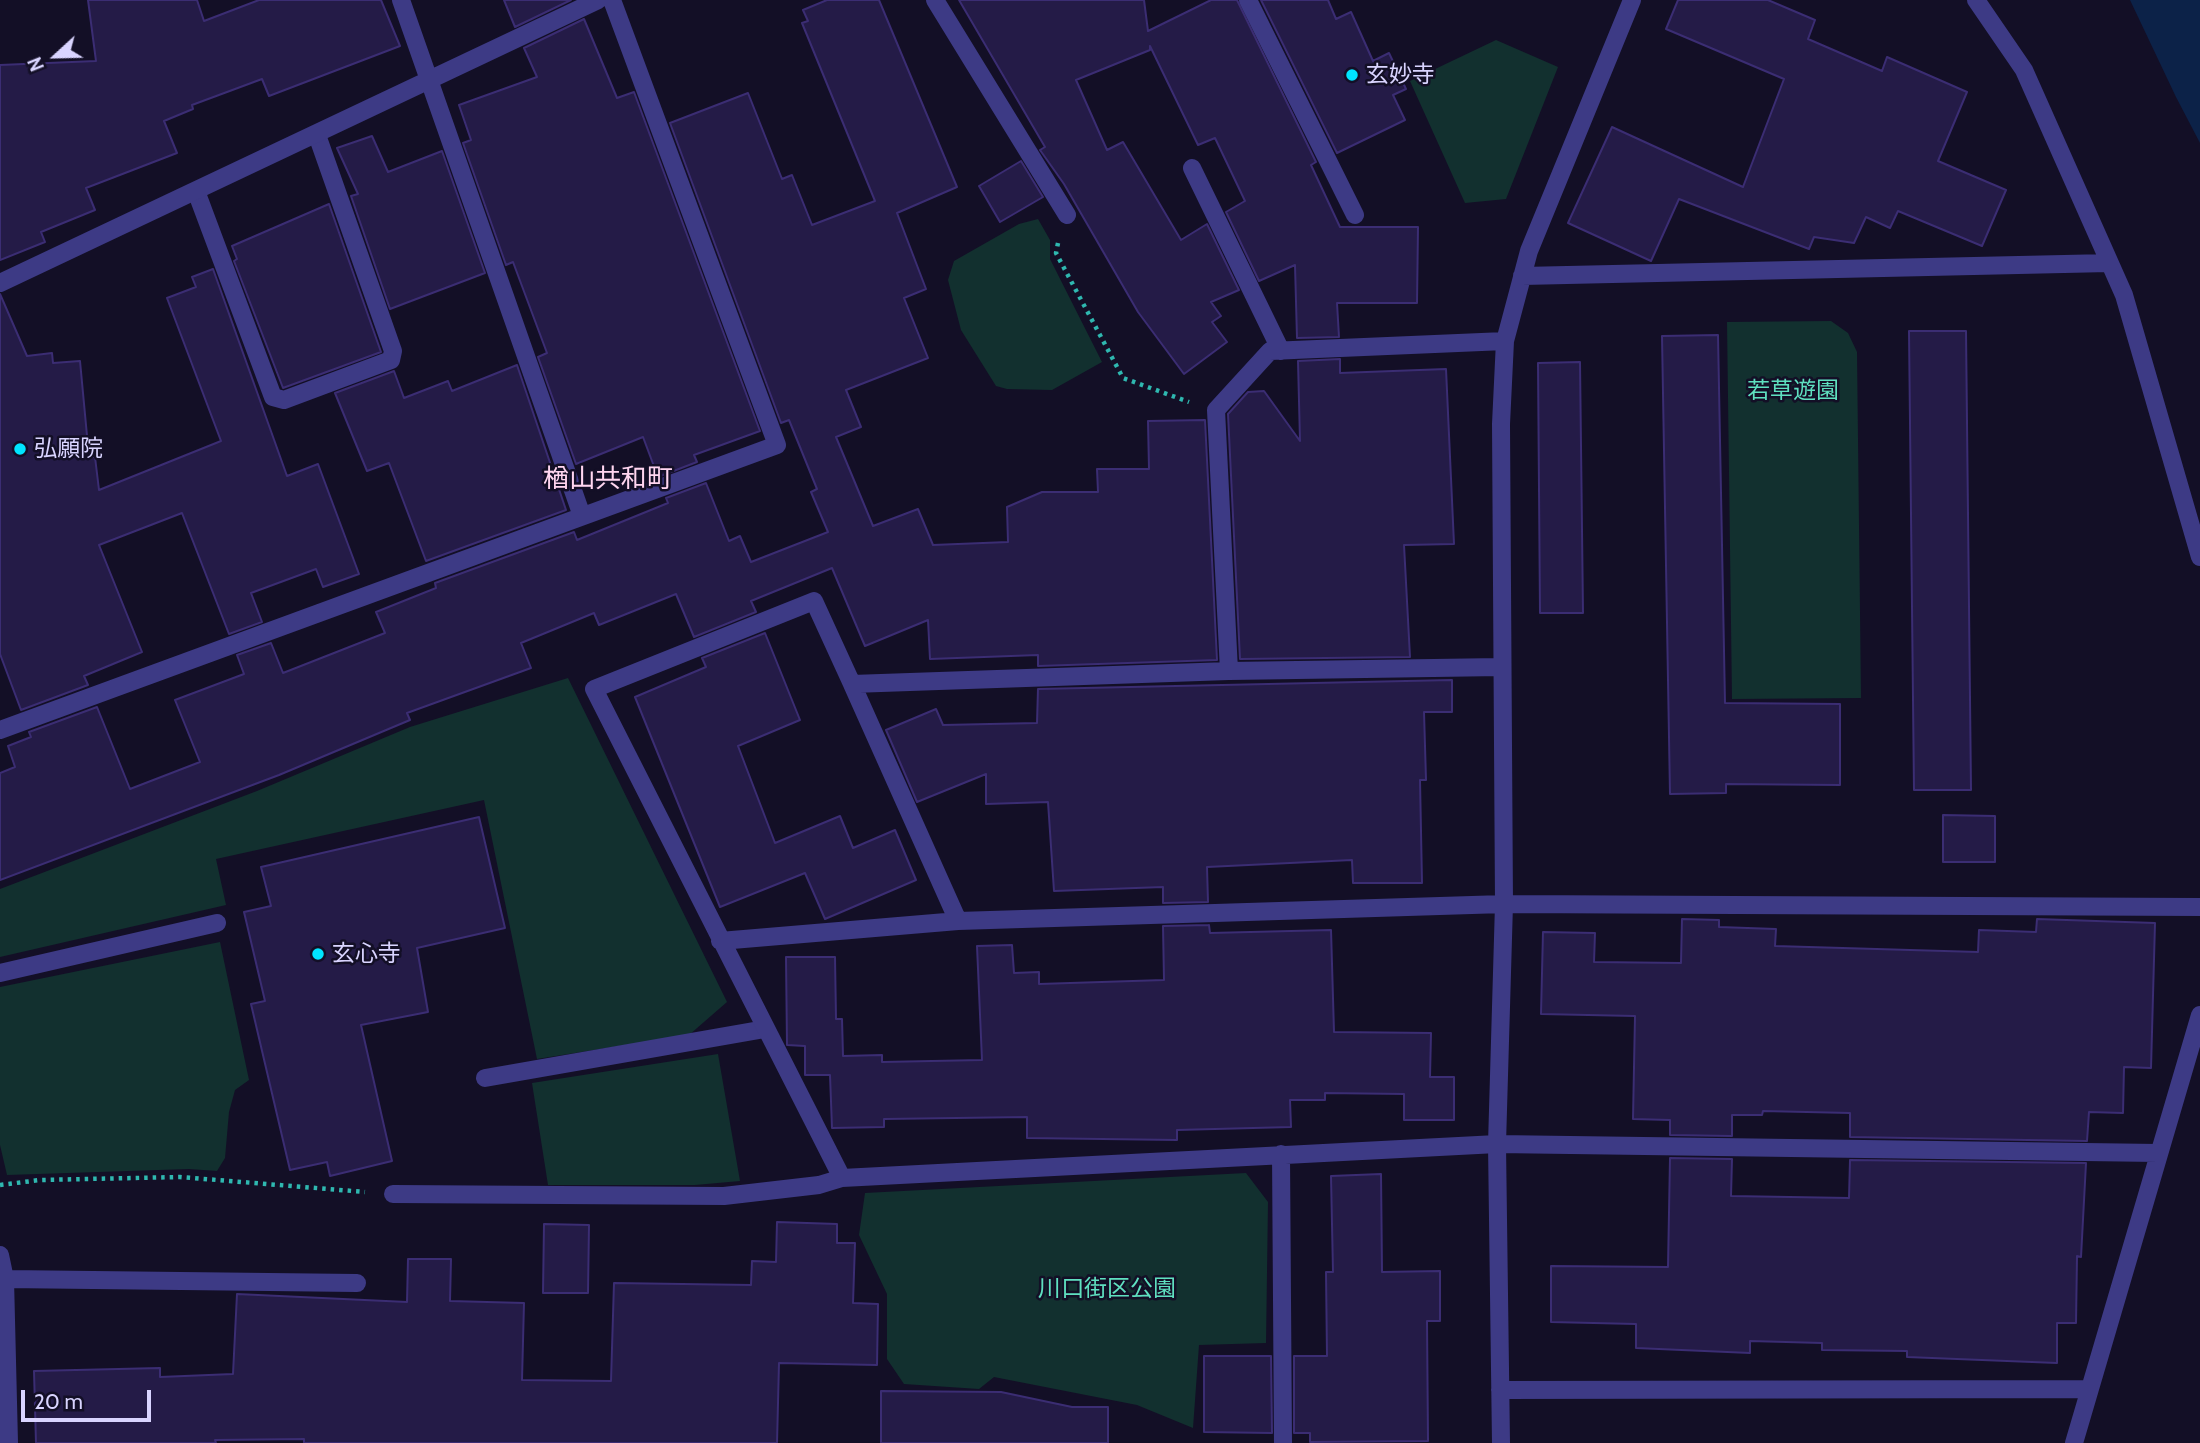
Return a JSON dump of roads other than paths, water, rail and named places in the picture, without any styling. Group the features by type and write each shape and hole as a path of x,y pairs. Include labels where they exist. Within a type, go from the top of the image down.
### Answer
{"street":[{"path":"401,0 582,516"},
{"path":"0,283 598,0"},
{"path":"0,730 777,444 612,0"},
{"path":"934,0 1067,215"},
{"path":"1248,0 1356,215"},
{"path":"1501,1443 1497,1144 1504,904 1501,424 1505,341 1529,251 1632,0"},
{"path":"1976,0 2024,70 2124,295 2200,556"},
{"path":"196,191 273,397 284,400 391,360 393,351 317,135"},
{"path":"1192,168 1281,351"},
{"path":"1522,276 2109,263"},
{"path":"1229,671 1216,411 1270,351 1505,341"},
{"path":"842,1178 594,689 814,601 958,921"},
{"path":"852,684 1229,671 1501,667"},
{"path":"720,941 958,921 1504,904 2200,907"},
{"path":"0,973 217,923"},
{"path":"2074,1443 2200,1015"},
{"path":"485,1078 765,1029"},
{"path":"393,1194 724,1196 819,1185 842,1178 1281,1153 1497,1144 2158,1153"},
{"path":"1281,1153 1283,1443"},
{"path":"0,1255 5,1279 4,1375 9,1443"},
{"path":"5,1279 357,1283"},
{"path":"1500,1390 2088,1389"}],"water":[{"path":"2130,0 2200,0 2200,143 2176,97"}],"place":[{"name":"玄妙寺","path":"1352,75"},
{"name":"弘願院","path":"20,449"},
{"name":"玄心寺","path":"318,954"}],"district":[{"name":"楢山共和町","path":"608,479"}],"park label":[{"name":"若草遊園","path":"1793,391"},
{"name":"川口街区公園","path":"1107,1289"}]}
